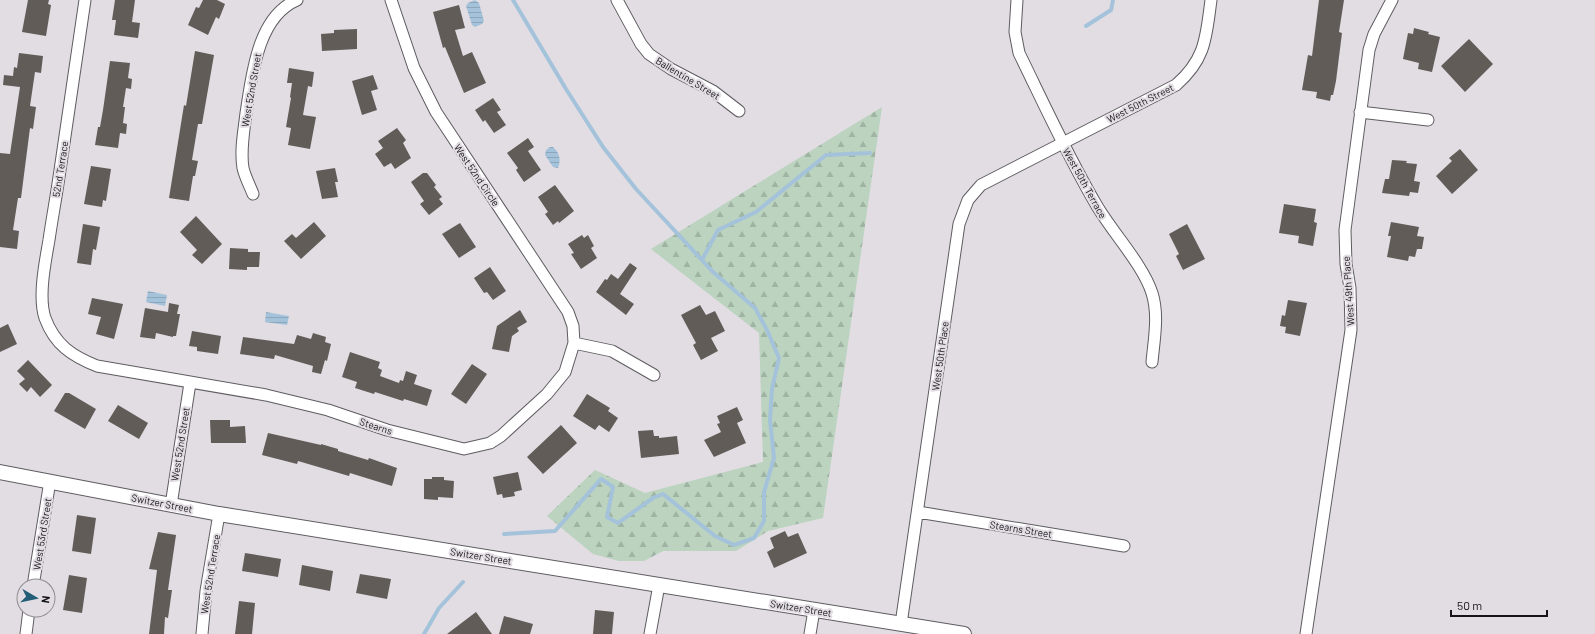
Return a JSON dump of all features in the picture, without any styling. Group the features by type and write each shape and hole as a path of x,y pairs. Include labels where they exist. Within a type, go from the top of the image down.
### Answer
{"street":[{"name":"52nd Terrace","path":"54,336 45,318 42,298 45,264 85,0"},
{"name":"West 52nd Street","path":"253,194 243,169 242,153 254,66 259,46 268,27 280,11 297,0"},
{"name":"West 52nd Circle","path":"391,0 414,68 436,112 524,246 561,299 573,326 574,342"},
{"name":"Ballentine Street","path":"617,0 641,44 649,54 671,69 713,91 739,111"},
{"name":"West 50th Terrace","path":"1017,0 1015,32 1019,53 1081,180 1106,221 1148,282 1153,300 1155,317 1152,362"},
{"name":"West 50th Street","path":"1063,143 1176,85 1187,75 1195,65 1203,48 1211,0"},
{"name":"West 49th Place","path":"1306,634 1351,330 1345,230 1360,112 1369,50 1374,34 1392,0"},
{"path":"1360,112 1428,120"},
{"name":"West 50th Place","path":"901,624 959,224 968,200 981,185 1063,143"},
{"name":"Stearns","path":"54,336 68,352 80,360 97,366 266,396 328,410 387,430 464,449 490,443 517,422 548,394 565,372 574,342"},
{"path":"574,342 612,351 654,375"},
{"name":"West 52nd Street","path":"171,505 190,383"},
{"name":"Switzer Street","path":"0,472 219,514 964,634"},
{"name":"West 53rd Street","path":"34,578 50,482"},
{"name":"Stearns Street","path":"918,512 1124,546"},
{"name":"West 52nd Terrace","path":"202,634 206,591 219,514"},
{"path":"650,634 659,585"},
{"path":"810,634 814,610"},
{"path":"26,634 28,618"}],"green space":[{"path":"882,107 823,518 768,531 736,551 663,551 644,561 619,561 593,554 547,516 595,470 645,493 763,462 759,333 651,249"}],"water":[{"path":"475,0 479,3 484,21 482,24 475,27 472,25 466,6 468,3"},
{"path":"550,147 555,149 560,159 558,168 553,167 545,155 546,150"},
{"path":"148,291 167,295 165,306 146,302"},
{"path":"266,312 289,316 287,325 265,322"}],"building":[{"path":"28,0 49,0 48,4 51,5 46,36 22,32"},
{"path":"115,0 135,0 132,22 140,23 138,38 114,35 116,20 112,20"},
{"path":"203,0 217,0 225,4 219,19 216,17 208,35 188,25 196,7 199,8"},
{"path":"1319,0 1344,0 1339,32 1342,33 1336,81 1330,101 1316,98 1317,92 1302,90 1308,55 1312,56"},
{"path":"459,5 465,28 455,30 463,56 472,52 486,83 464,93 445,47 443,48 433,12"},
{"path":"1414,28 1440,37 1432,72 1418,69 1419,63 1403,59 1408,33 1413,34"},
{"path":"357,29 357,49 322,51 321,34 334,33 334,30"},
{"path":"1469,39 1493,64 1465,92 1441,66"},
{"path":"195,51 214,55 202,124 198,124 192,160 198,161 195,176 193,176 189,201 169,198 184,105 186,106"},
{"path":"19,53 43,56 41,73 35,72 30,106 36,107 33,129 30,128 21,198 18,198 13,230 19,231 17,249 0,247 0,153 10,154 20,87 3,85 4,75 13,76 14,67 17,68"},
{"path":"110,61 130,63 128,78 132,79 131,89 126,88 123,107 125,107 123,123 127,124 126,134 120,133 118,148 95,145 98,127 100,127"},
{"path":"289,68 314,72 312,87 308,86 303,115 316,117 310,149 288,145 291,128 286,127 292,83 287,83"},
{"path":"373,75 378,89 371,91 377,110 362,115 352,81"},
{"path":"493,98 501,110 497,112 506,125 494,133 485,120 483,122 475,110"},
{"path":"397,128 406,140 403,143 411,158 395,169 391,163 384,167 375,154 383,148 378,141"},
{"path":"528,138 534,147 528,151 541,170 524,182 516,170 518,168 507,153"},
{"path":"1460,149 1478,170 1452,194 1436,176 1452,161 1449,158"},
{"path":"1392,160 1407,161 1406,163 1417,164 1414,181 1420,182 1418,193 1410,192 1409,196 1382,193 1385,179 1389,179"},
{"path":"91,166 111,169 106,201 103,200 102,207 84,204"},
{"path":"335,168 338,182 335,182 338,197 322,199 316,171"},
{"path":"423,173 427,173 436,185 434,187 442,197 439,199 443,204 429,215 420,204 424,201 411,182"},
{"path":"555,185 574,211 559,223 558,221 553,225 545,214 548,212 538,197"},
{"path":"1284,204 1316,209 1314,222 1317,223 1313,246 1298,243 1299,236 1279,233"},
{"path":"196,216 222,244 202,264 192,255 197,250 180,232"},
{"path":"314,222 326,236 301,259 284,241 292,234 296,238"},
{"path":"1391,222 1419,227 1417,236 1424,237 1422,249 1417,249 1415,257 1409,256 1408,261 1387,257 1391,236 1388,236"},
{"path":"460,223 476,247 459,258 442,234"},
{"path":"83,224 100,227 96,250 93,249 91,265 77,263"},
{"path":"1187,224 1205,259 1183,270 1176,256 1179,254 1169,234"},
{"path":"582,235 584,238 588,235 594,246 591,248 597,258 581,269 571,254 574,253 568,244"},
{"path":"230,248 248,249 248,252 260,252 259,267 247,267 247,270 229,269"},
{"path":"630,263 637,268 620,294 634,304 626,315 596,292 605,279 607,280 611,274 618,279"},
{"path":"490,267 506,291 493,300 487,292 484,293 474,278"},
{"path":"92,298 123,304 114,339 96,334 101,317 88,314"},
{"path":"1288,300 1307,303 1300,336 1285,333 1286,327 1280,326 1282,315 1285,316"},
{"path":"169,303 179,305 177,314 180,314 176,336 173,337 156,333 155,339 140,337 145,308 168,312"},
{"path":"700,305 706,315 715,311 725,331 711,338 718,351 701,360 693,345 696,343 681,315"},
{"path":"520,310 527,322 517,328 519,331 512,336 509,352 492,349 497,326"},
{"path":"8,324 17,344 0,352 0,328"},
{"path":"192,331 221,336 218,354 197,351 197,347 189,346"},
{"path":"313,333 326,337 325,342 331,344 327,361 325,360 321,374 312,372 313,366 275,355 274,359 240,354 243,337 294,344 297,335 311,339"},
{"path":"350,352 380,362 378,368 382,370 380,376 399,383 400,380 403,381 406,371 417,375 414,384 432,390 427,406 404,399 403,401 375,392 374,394 355,388 357,382 342,377"},
{"path":"28,360 52,385 40,397 31,387 27,392 19,384 25,379 17,371"},
{"path":"472,364 487,374 466,404 451,394"},
{"path":"65,393 69,393 96,409 85,429 54,411"},
{"path":"587,394 610,408 608,411 618,418 609,432 599,425 595,430 573,416"},
{"path":"118,405 148,423 139,439 108,421"},
{"path":"737,407 743,420 737,423 746,443 714,457 704,440 721,432 717,424 720,423 717,416"},
{"path":"210,420 230,420 230,427 245,426 246,443 211,443"},
{"path":"561,425 577,443 543,474 527,457"},
{"path":"653,430 654,436 659,436 659,438 677,436 679,454 641,458 638,431"},
{"path":"268,433 321,444 338,449 338,451 368,460 369,458 397,468 392,486 350,473 349,476 298,461 297,464 262,455"},
{"path":"518,472 522,490 514,492 515,496 503,498 502,494 497,495 493,477"},
{"path":"432,477 444,477 444,480 454,481 453,498 438,497 438,500 424,499 424,479 432,479"},
{"path":"77,515 96,518 91,554 72,551"},
{"path":"785,531 788,537 798,533 807,553 774,568 767,552 774,548 770,538"},
{"path":"158,532 176,535 168,590 172,590 168,618 165,617 164,634 149,634 157,570 149,569"},
{"path":"245,553 281,559 278,577 242,571"},
{"path":"302,565 333,571 330,591 299,585"},
{"path":"360,574 391,579 387,599 356,593"},
{"path":"69,575 87,578 82,613 63,610"},
{"path":"239,601 255,603 252,634 235,634"},
{"path":"595,610 614,612 612,634 593,634"},
{"path":"476,612 492,634 447,634"},
{"path":"504,616 533,624 530,634 499,634"}],"waterway":[{"path":"504,534 555,531 601,479 613,487 607,517 618,523 653,498 663,494 715,536 734,545 754,538 764,521 764,492 774,458 770,420 772,389 779,358 767,330 755,308 713,272 636,189 603,147 566,89 513,0"},
{"path":"1086,26 1111,10 1113,0"},
{"path":"702,260 718,230 756,212 826,155 870,153"},
{"path":"424,634 439,608 463,582"}]}
